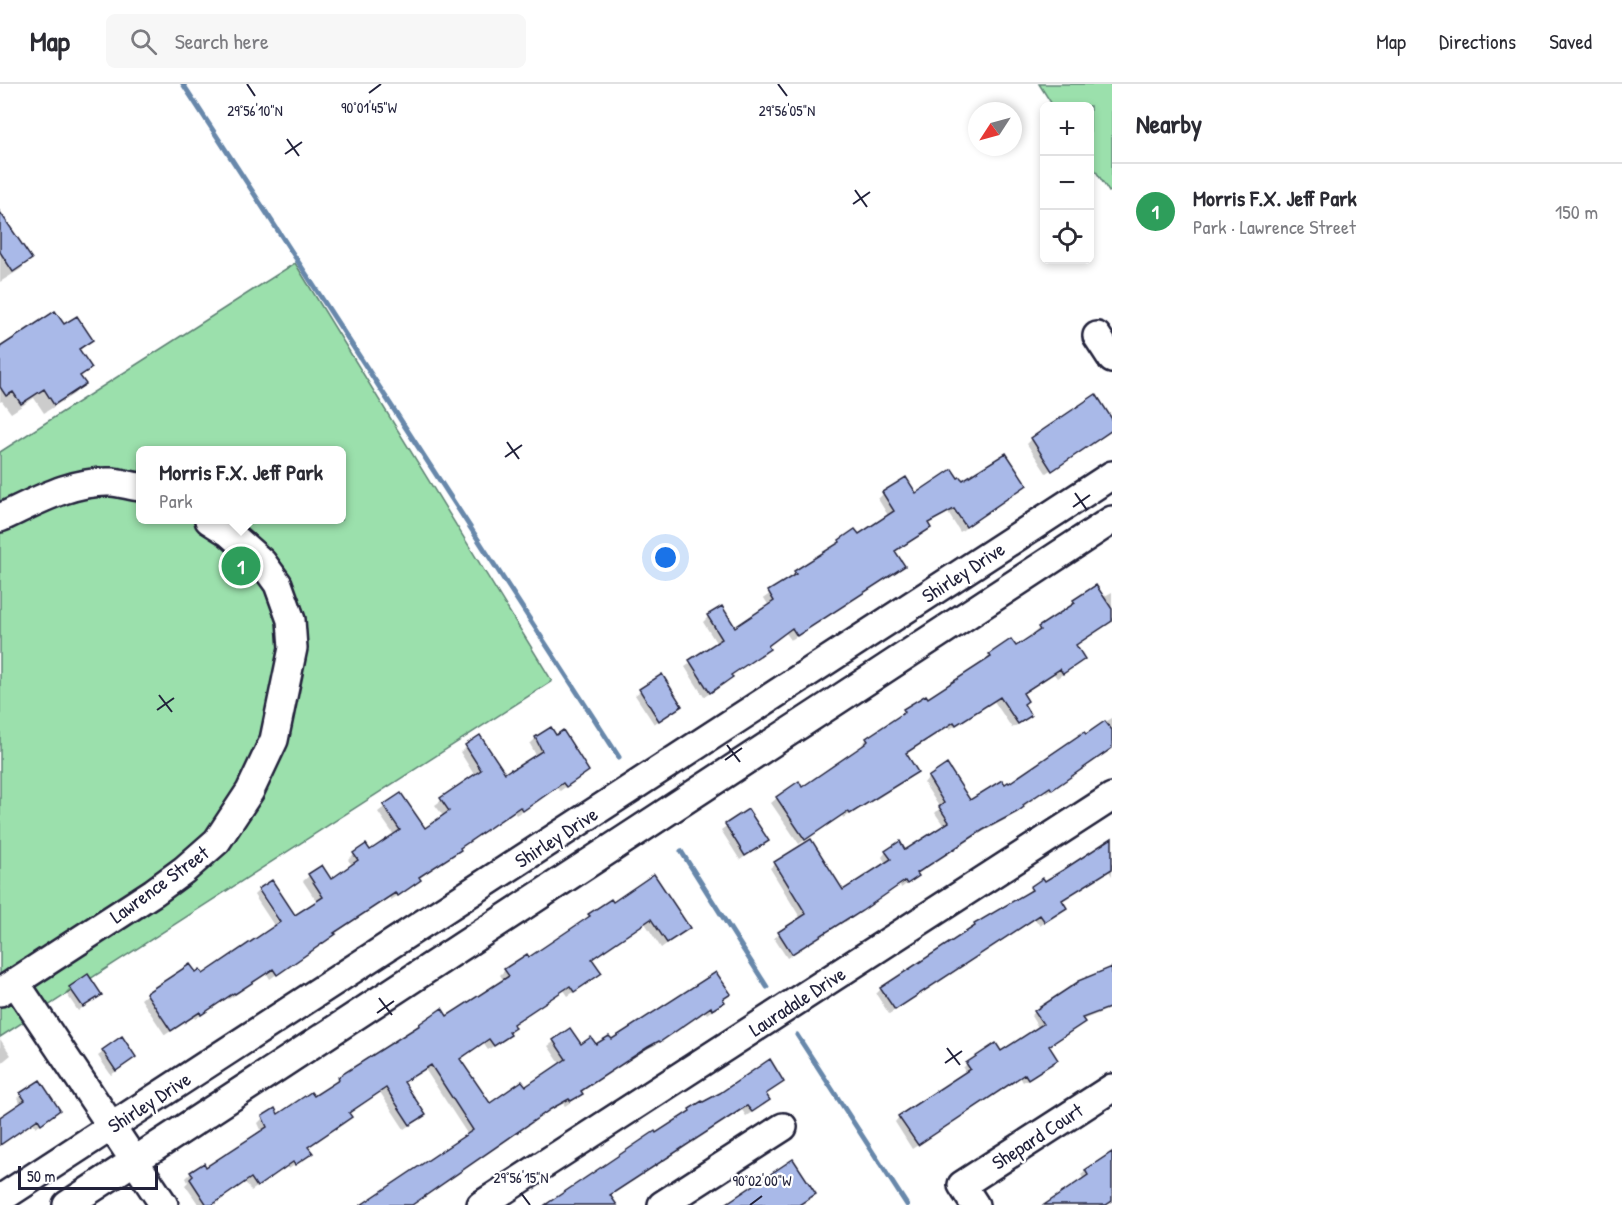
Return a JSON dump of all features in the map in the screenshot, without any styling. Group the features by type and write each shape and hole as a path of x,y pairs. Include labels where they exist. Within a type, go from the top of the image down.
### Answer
{"street":[{"path":"1097,336 1112,359"},
{"name":"Shirley Drive","path":"0,1199 1112,475"},
{"path":"0,518 54,493 79,485 112,482 136,486"},
{"name":"Shirley Drive","path":"68,1205 1112,520"},
{"name":"Lawrence Street","path":"164,1205 111,1126 7,987 153,892 217,842 250,791 274,740 293,648 291,620 278,584 262,562 216,524"},
{"path":"695,746 716,780"},
{"name":"Lauradale Drive","path":"481,1205 1112,797"},
{"path":"580,821 602,855"},
{"name":"Shepard Court","path":"969,1195 1112,1088"},
{"path":"662,1205 783,1127"}],"green space":[{"path":"1039,84 1112,84 1112,190 1109,192 1094,168 1094,102 1050,102"},
{"path":"295,263 552,681 0,1037 0,452"}],"building":[{"path":"0,212 32,259 13,272 0,252"},
{"path":"55,311 64,324 77,316 93,340 79,349 92,368 80,376 86,384 54,405 44,389 21,404 13,392 6,396 0,387 0,347"},
{"path":"1096,394 1112,419 1112,430 1052,471 1031,438"},
{"path":"1006,453 1027,485 966,527 954,509 928,523 931,528 895,551 905,566 797,636 792,628 768,646 770,649 731,675 733,677 710,693 689,660 722,639 707,615 722,606 735,627 774,601 768,591 796,574 794,571 840,542 839,540 855,529 859,534 894,511 882,492 906,477 916,493 952,469 958,478 963,480"},
{"path":"1096,585 1112,609 1112,621 1076,645 1085,659 1063,674 1060,669 1023,693 1028,701 1024,704 1031,716 1018,724 1000,697 956,725 954,722 906,753 918,772 850,814 848,811 805,840 776,797 799,781 802,787 865,744 868,741 866,738 905,712 903,709 926,695 928,698 991,657 989,654 1011,639 1016,646 1040,630 1038,627 1075,603 1073,600"},
{"path":"662,674 682,706 659,721 639,689"},
{"path":"1105,721 1112,730 1112,748 1052,790 1050,787 1023,805 1024,807 1017,812 983,830 917,873 919,876 907,884 905,881 862,911 792,954 778,932 806,914 774,862 811,839 843,890 891,859 885,851 900,841 905,850 949,822 939,807 944,803 928,777 947,764 970,800 1002,780 1005,784 1009,783 1084,732 1086,734"},
{"path":"551,727 556,735 563,730 589,771 566,787 563,783 523,811 520,807 419,877 421,880 398,896 395,893 334,933 336,934 277,975 273,969 201,1015 200,1012 171,1031 146,993 190,964 196,972 200,969 203,974 280,922 258,889 272,880 295,915 323,897 308,874 322,865 331,879 358,860 353,853 366,844 370,850 400,830 383,805 401,793 425,828 449,811 440,798 481,770 465,745 480,735 505,773 542,751 535,737"},
{"path":"748,809 769,841 745,856 725,824"},
{"path":"1112,838 1112,869 1062,900 1067,908 1045,922 1040,915 895,1010 880,988 975,926 974,924 1032,890 1030,887 1043,878 1045,881"},
{"path":"654,874 690,928 667,943 651,919 592,959 602,973 574,992 570,986 513,1024 515,1028 509,1032 511,1035 494,1046 489,1039 460,1059 490,1103 522,1081 526,1086 566,1059 553,1040 570,1028 581,1044 591,1037 596,1044 609,1036 612,1039 716,972 731,994 723,999 725,1002 712,1010 711,1007 660,1042 648,1047 581,1091 583,1094 551,1109 412,1205 361,1205 473,1130 431,1065 404,1082 426,1115 410,1125 386,1088 349,1113 352,1117 308,1147 313,1153 295,1165 293,1162 257,1187 251,1178 212,1205 207,1205 190,1179 193,1176 190,1172 204,1163 206,1167 267,1127 262,1116 275,1108 278,1114 311,1092 314,1096 339,1080 338,1077 420,1025 442,1008 447,1016 509,976 504,969 527,954 529,957 590,916 588,914 611,899 613,902"},
{"path":"1112,967 1112,1007 1082,1018 1085,1022 1049,1046 1058,1060 1028,1079 1025,1074 918,1145 898,1116 970,1069 966,1063 996,1043 1001,1051 1043,1024 1034,1011 1078,981"},
{"path":"88,974 102,995 83,1007 69,987"},
{"path":"122,1036 136,1057 116,1071 102,1050"},
{"path":"770,1059 784,1082 766,1094 770,1100 752,1112 747,1106 745,1107 610,1195 617,1205 545,1205 655,1131 656,1133 690,1111 689,1109 720,1093"},
{"path":"40,1080 60,1110 41,1124 38,1119 0,1145 0,1117 25,1100 20,1093"},
{"path":"1112,1152 1112,1201 1106,1205 1044,1205 1088,1175 1085,1170"},
{"path":"793,1159 816,1194 799,1205 724,1205"}],"waterway":[{"path":"183,84 619,757"},
{"path":"681,851 767,987"},
{"path":"797,1035 907,1205"}],"place":[{"name":"Morris F.X. Jeff Park","path":"241,566"}]}
